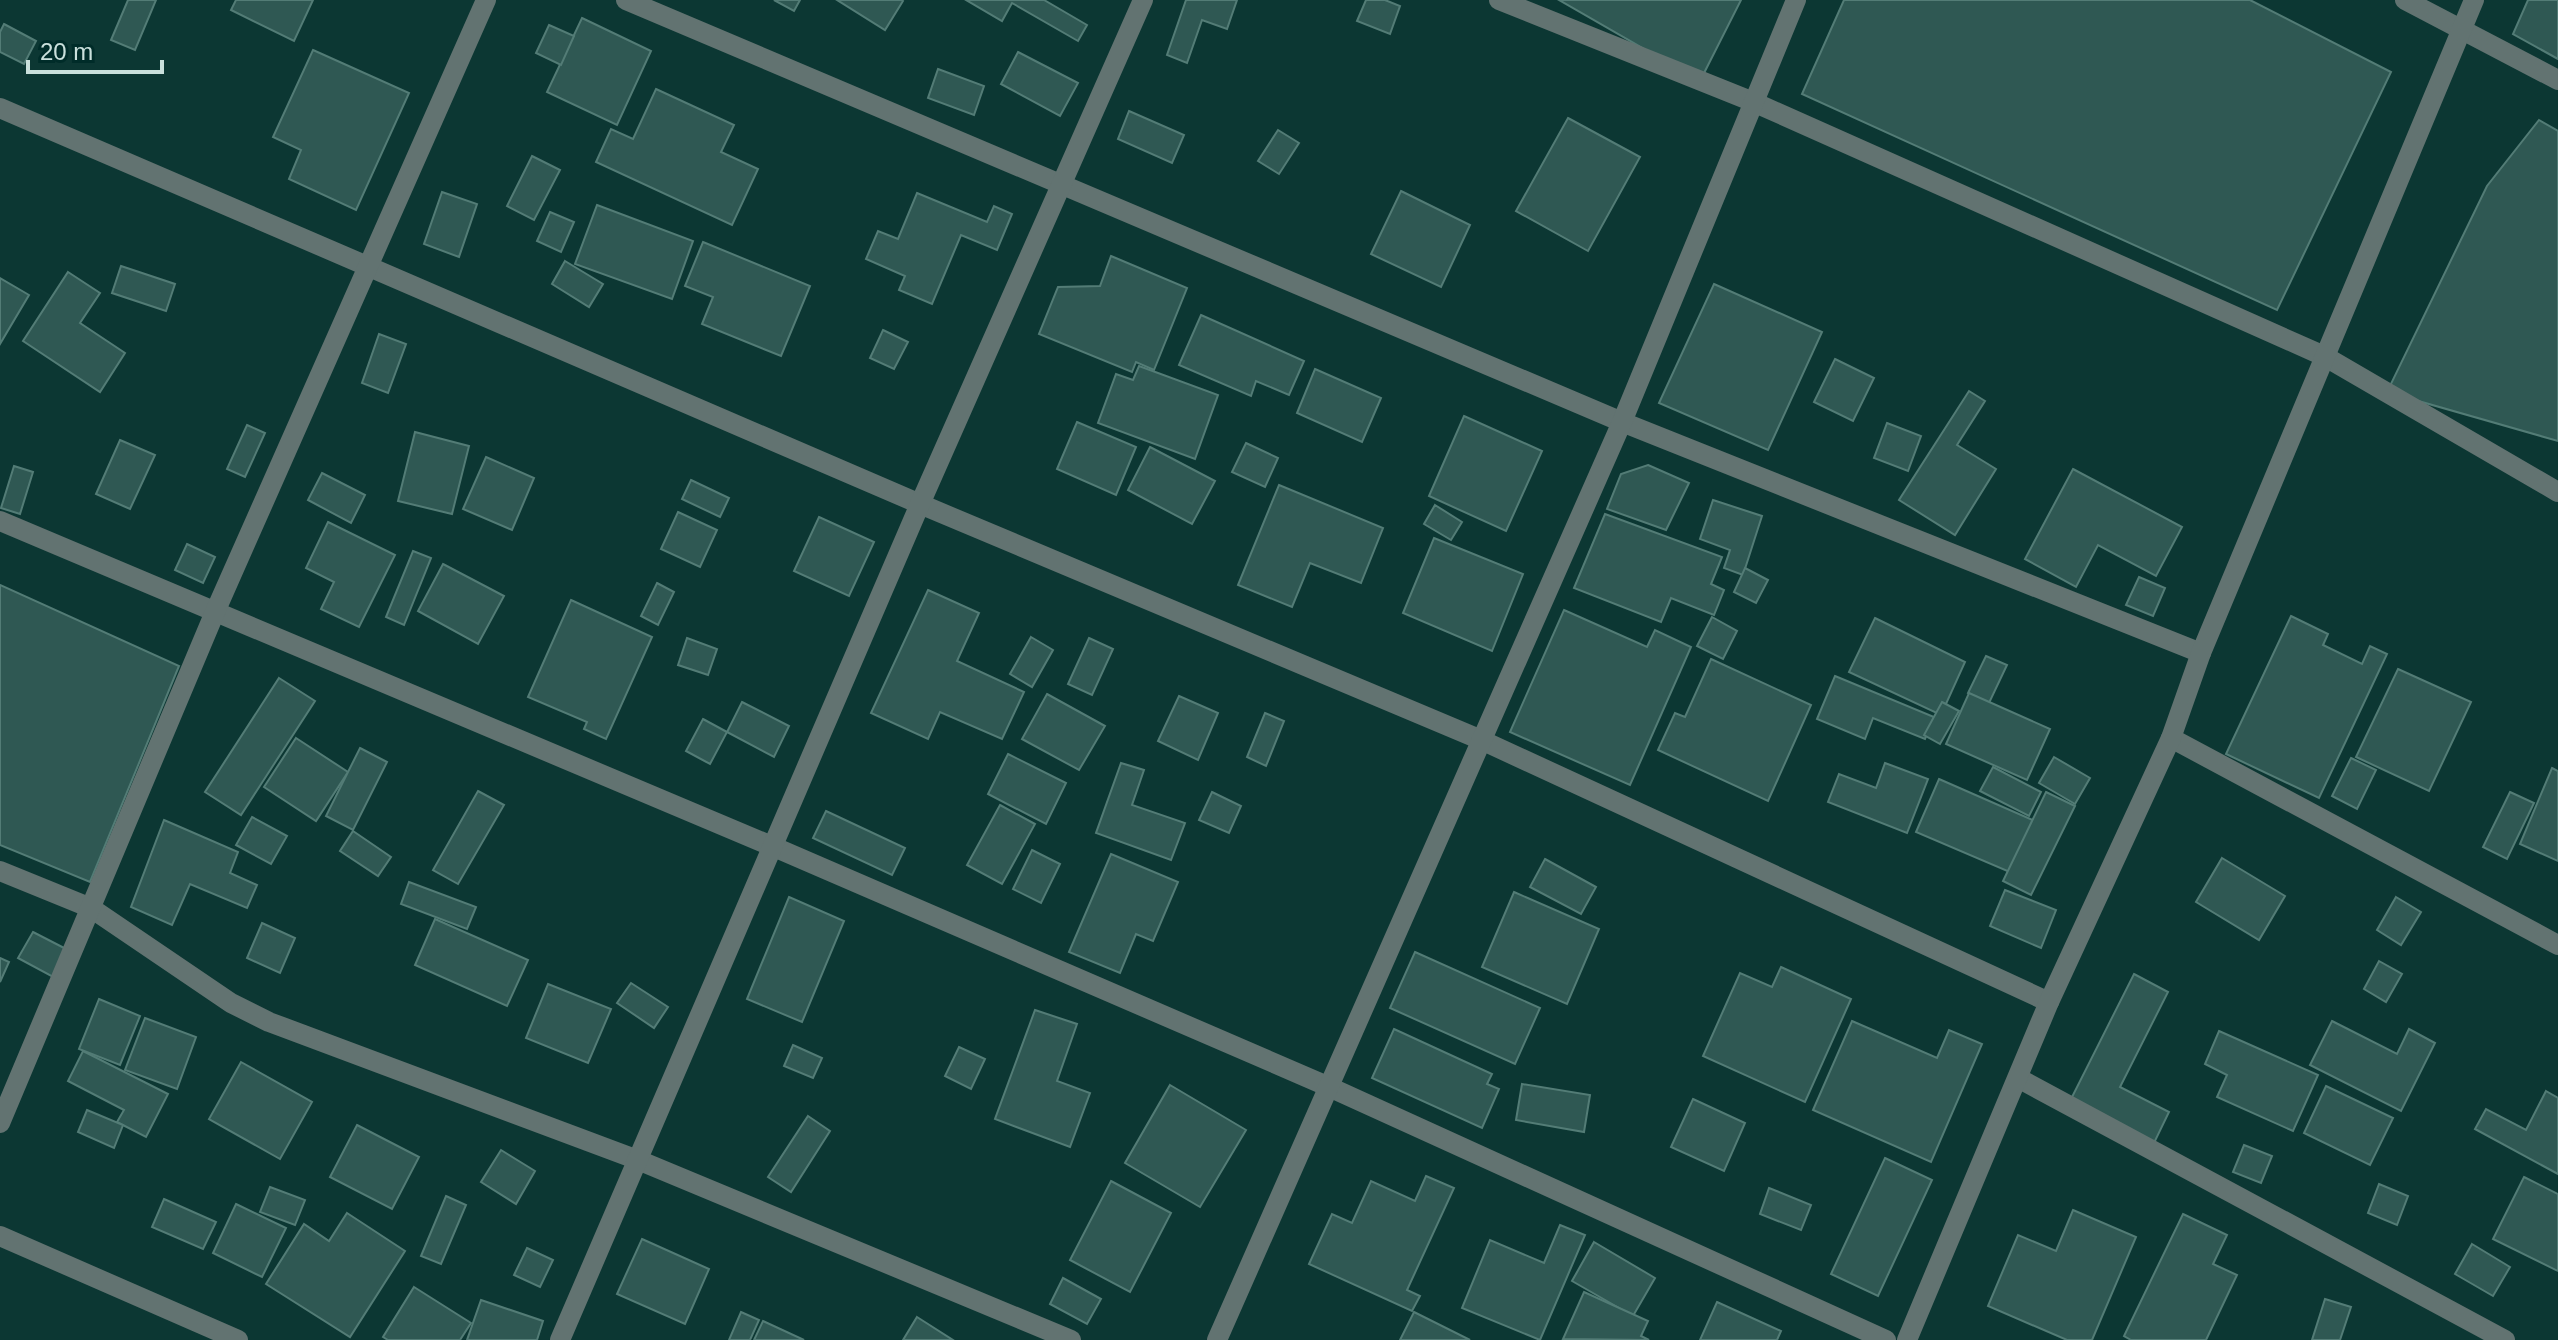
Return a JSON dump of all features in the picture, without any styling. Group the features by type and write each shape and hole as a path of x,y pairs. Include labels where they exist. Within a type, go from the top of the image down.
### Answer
{"street":[{"path":"0,1123 215,612 486,0"},
{"path":"626,0 1622,422 2201,653"},
{"path":"560,1340 920,504 1143,0"},
{"path":"1499,0 1751,101 2324,356 2558,492"},
{"path":"1217,1340 1479,739 1622,422 1751,101 1796,0"},
{"path":"2405,0 2462,27 2558,80"},
{"path":"1907,1340 2049,1002 2171,738 2201,653 2474,0"},
{"path":"0,108 920,504 1479,739 2049,1002"},
{"path":"0,521 774,847 1327,1086 1886,1340"},
{"path":"2171,738 2558,945"},
{"path":"0,871 91,908 248,1013 638,1160 1071,1340"},
{"path":"2018,1078 2505,1340"},
{"path":"0,1236 238,1340"}],"building":[{"path":"128,0 156,0 135,50 111,40"},
{"path":"236,0 313,0 294,41 231,10"},
{"path":"774,0 800,0 794,11"},
{"path":"837,0 902,0 903,1 885,30"},
{"path":"966,0 1044,0 1087,25 1078,41 1012,3 1002,21"},
{"path":"1186,0 1237,0 1227,29 1202,20 1187,63 1167,55"},
{"path":"1366,0 1385,0 1400,6 1390,34 1357,21"},
{"path":"1559,0 1741,0 1700,81"},
{"path":"1844,0 2250,0 2391,72 2277,310 1802,94"},
{"path":"2528,0 2558,0 2558,59 2513,34"},
{"path":"582,18 651,51 617,125 547,92"},
{"path":"4,24 36,41 24,64 0,52 0,32"},
{"path":"549,25 574,36 561,65 536,53"},
{"path":"313,50 409,93 356,210 289,179 301,150 273,137"},
{"path":"1018,52 1078,83 1060,116 1001,84"},
{"path":"938,69 984,86 974,115 928,98"},
{"path":"656,89 734,125 721,152 758,169 732,225 596,162 611,129 633,139"},
{"path":"1129,111 1184,135 1172,163 1118,139"},
{"path":"1568,118 1640,157 1588,251 1516,211"},
{"path":"2539,120 2558,131 2558,441 2387,392 2487,186"},
{"path":"1278,130 1299,143 1279,174 1258,161"},
{"path":"532,156 560,170 534,220 507,206"},
{"path":"1401,191 1470,225 1441,287 1371,254"},
{"path":"442,192 477,204 459,257 424,244"},
{"path":"917,193 987,222 994,206 1012,214 997,250 961,235 932,304 899,290 905,276 866,259 878,231 898,239"},
{"path":"597,205 693,241 672,299 575,264"},
{"path":"550,212 574,222 561,252 537,241"},
{"path":"703,242 810,286 781,356 702,324 713,297 685,286"},
{"path":"1111,256 1187,288 1154,370 1136,362 1132,372 1039,334 1058,287 1100,286"},
{"path":"565,261 603,284 589,307 552,284"},
{"path":"121,266 175,284 166,311 112,293"},
{"path":"68,272 100,293 80,323 125,353 100,392 23,341"},
{"path":"0,278 29,295 0,344"},
{"path":"1714,284 1822,332 1768,450 1659,403"},
{"path":"1201,315 1304,361 1289,395 1256,381 1251,396 1179,365"},
{"path":"883,330 908,342 894,369 870,358"},
{"path":"379,334 406,344 388,393 362,383"},
{"path":"1835,359 1874,378 1853,421 1814,402"},
{"path":"1139,366 1218,395 1195,459 1098,423 1116,374 1133,380"},
{"path":"1315,369 1381,398 1362,442 1297,413"},
{"path":"1969,391 1985,401 1957,445 1996,469 1955,535 1899,500"},
{"path":"1464,416 1542,451 1506,531 1429,496"},
{"path":"1077,422 1136,447 1116,495 1057,469"},
{"path":"1887,423 1921,436 1908,471 1874,458"},
{"path":"247,425 265,433 245,477 227,469"},
{"path":"415,432 469,446 452,514 398,501"},
{"path":"120,440 155,455 130,509 96,494"},
{"path":"1246,443 1278,458 1265,487 1232,472"},
{"path":"1150,447 1215,481 1192,524 1128,490"},
{"path":"486,457 534,478 512,530 463,509"},
{"path":"1648,465 1689,483 1666,530 1607,509 1621,474"},
{"path":"14,466 33,472 20,514 1,508"},
{"path":"2073,469 2182,527 2156,576 2098,545 2076,587 2025,559"},
{"path":"322,473 365,495 351,523 308,500"},
{"path":"691,480 729,498 720,517 682,499"},
{"path":"1279,485 1383,528 1361,583 1310,563 1292,607 1238,585"},
{"path":"1713,500 1762,516 1743,575 1724,568 1730,550 1700,539"},
{"path":"1435,505 1462,522 1451,540 1424,524"},
{"path":"678,512 717,530 700,567 661,549"},
{"path":"1605,514 1722,557 1711,584 1724,590 1714,615 1671,598 1661,622 1574,588"},
{"path":"819,517 874,542 849,596 794,571"},
{"path":"328,522 395,555 359,627 321,609 334,582 306,568"},
{"path":"1434,538 1523,574 1492,651 1403,613"},
{"path":"187,544 215,557 203,583 175,570"},
{"path":"413,551 431,558 404,625 386,617"},
{"path":"443,564 504,596 478,644 418,611"},
{"path":"1745,568 1768,580 1756,603 1734,592"},
{"path":"2139,577 2165,588 2153,616 2126,605"},
{"path":"657,583 674,592 658,625 641,616"},
{"path":"0,585 179,666 90,882 0,845"},
{"path":"928,590 979,613 957,661 1024,692 1002,739 940,712 928,739 871,713"},
{"path":"571,600 652,637 606,739 584,729 587,722 528,697"},
{"path":"1564,610 1647,647 1655,630 1691,647 1630,785 1510,732"},
{"path":"2291,616 2328,634 2323,645 2362,664 2370,646 2387,654 2319,798 2226,754"},
{"path":"1712,617 1737,631 1723,659 1697,646"},
{"path":"1875,618 1965,662 1941,715 1849,672"},
{"path":"1031,637 1053,650 1032,687 1010,674"},
{"path":"687,638 717,649 708,675 678,665"},
{"path":"1089,638 1113,649 1092,695 1068,684"},
{"path":"1986,656 2007,665 1989,703 1968,693"},
{"path":"1711,659 1811,705 1768,801 1658,750 1675,713 1685,717"},
{"path":"2398,669 2471,702 2429,791 2356,757"},
{"path":"1835,676 1934,717 1925,739 1873,718 1865,739 1817,719"},
{"path":"279,678 315,701 241,815 205,792"},
{"path":"1969,693 2050,729 2027,780 1946,744"},
{"path":"1047,694 1105,726 1079,770 1022,739"},
{"path":"1179,696 1218,713 1198,760 1158,741"},
{"path":"742,702 789,726 774,757 727,732"},
{"path":"1942,702 1959,711 1940,744 1924,735"},
{"path":"1265,713 1284,721 1266,766 1247,757"},
{"path":"703,719 727,732 710,764 686,751"},
{"path":"296,738 348,772 316,821 264,787"},
{"path":"360,748 387,762 353,830 326,816"},
{"path":"1008,754 1066,783 1046,824 988,794"},
{"path":"2054,757 2090,778 2075,804 2039,783"},
{"path":"2351,758 2376,770 2357,809 2332,796"},
{"path":"1121,763 1144,770 1132,805 1185,823 1171,860 1096,833"},
{"path":"1885,763 1928,779 1907,833 1828,802 1839,774 1876,788"},
{"path":"1993,767 2041,792 2029,816 1980,791"},
{"path":"2552,768 2558,771 2558,861 2520,844"},
{"path":"1939,779 2035,821 2012,873 1916,832"},
{"path":"478,791 504,805 458,884 433,870"},
{"path":"1212,792 1241,806 1229,833 1199,820"},
{"path":"2046,792 2075,806 2031,895 2003,881"},
{"path":"2510,792 2534,803 2507,859 2483,847"},
{"path":"1000,805 1035,824 1002,884 967,865"},
{"path":"826,811 905,848 892,875 813,838"},
{"path":"252,817 287,836 271,864 236,845"},
{"path":"164,820 238,852 230,873 257,885 247,908 190,884 172,925 131,907"},
{"path":"353,831 391,857 378,876 340,851"},
{"path":"1032,850 1060,864 1041,903 1013,889"},
{"path":"1111,854 1178,882 1153,941 1136,934 1120,973 1069,952"},
{"path":"2222,858 2285,896 2259,940 2196,902"},
{"path":"1545,859 1596,887 1581,914 1530,887"},
{"path":"409,882 476,907 467,929 401,904"},
{"path":"2005,890 2056,910 2041,948 1990,926"},
{"path":"1514,892 1599,929 1567,1004 1482,967"},
{"path":"789,897 844,921 802,1022 747,999"},
{"path":"2396,897 2421,912 2401,945 2377,930"},
{"path":"435,919 528,960 507,1006 415,965"},
{"path":"262,923 295,938 280,973 247,958"},
{"path":"33,932 70,951 55,978 18,958"},
{"path":"1415,952 1540,1008 1515,1064 1390,1008"},
{"path":"0,958 9,962 0,982"},
{"path":"2379,961 2402,974 2386,1002 2364,989"},
{"path":"1781,967 1851,999 1805,1102 1703,1056 1740,973 1772,987"},
{"path":"2134,974 2168,992 2120,1087 2169,1112 2154,1143 2070,1101"},
{"path":"631,983 668,1007 654,1028 617,1003"},
{"path":"548,984 611,1009 588,1063 526,1038"},
{"path":"99,999 140,1016 120,1065 79,1049"},
{"path":"1035,1010 1077,1024 1057,1081 1090,1093 1070,1147 995,1119"},
{"path":"145,1018 196,1037 177,1089 125,1070"},
{"path":"1852,1021 1937,1058 1949,1030 1982,1044 1931,1162 1813,1110"},
{"path":"2332,1021 2397,1054 2409,1029 2435,1043 2401,1111 2310,1065"},
{"path":"1394,1029 1492,1074 1487,1084 1499,1089 1482,1128 1372,1078"},
{"path":"2219,1031 2318,1075 2293,1131 2217,1097 2227,1075 2205,1064"},
{"path":"793,1045 822,1058 813,1078 784,1066"},
{"path":"959,1047 985,1059 971,1089 945,1076"},
{"path":"83,1051 168,1094 146,1137 117,1122 124,1110 68,1081"},
{"path":"241,1062 312,1102 280,1159 209,1119"},
{"path":"1522,1084 1590,1095 1584,1132 1516,1120"},
{"path":"1170,1085 1246,1130 1200,1207 1125,1163"},
{"path":"2326,1086 2393,1118 2370,1165 2304,1133"},
{"path":"2546,1091 2558,1098 2558,1174 2475,1129 2486,1109 2526,1130"},
{"path":"1693,1099 1745,1123 1724,1171 1671,1147"},
{"path":"87,1110 123,1125 114,1148 78,1132"},
{"path":"808,1116 830,1131 791,1192 768,1177"},
{"path":"357,1125 419,1157 392,1209 330,1177"},
{"path":"2244,1145 2272,1156 2261,1183 2233,1172"},
{"path":"501,1150 535,1171 516,1204 481,1182"},
{"path":"1885,1158 1932,1180 1878,1296 1831,1274"},
{"path":"1426,1176 1454,1188 1407,1290 1420,1296 1412,1311 1309,1264 1332,1214 1352,1223 1371,1181 1415,1201"},
{"path":"2524,1177 2558,1194 2558,1271 2493,1239"},
{"path":"1111,1181 1171,1213 1130,1292 1070,1260"},
{"path":"2379,1184 2408,1196 2397,1225 2368,1213"},
{"path":"270,1187 305,1200 295,1225 260,1212"},
{"path":"1769,1188 1811,1205 1801,1230 1760,1214"},
{"path":"446,1196 466,1205 441,1264 421,1256"},
{"path":"164,1199 216,1222 203,1249 152,1227"},
{"path":"236,1204 286,1228 262,1277 213,1253"},
{"path":"2073,1210 2136,1237 2092,1340 2067,1340 1988,1306 2018,1235 2056,1251"},
{"path":"347,1213 405,1251 350,1337 266,1284 304,1224 329,1241"},
{"path":"2183,1214 2227,1235 2213,1264 2237,1275 2206,1340 2131,1340 2124,1336"},
{"path":"1560,1225 1585,1235 1540,1340 1462,1308 1490,1240 1544,1263"},
{"path":"642,1239 709,1269 685,1324 617,1294"},
{"path":"1594,1242 1655,1278 1633,1316 1572,1281"},
{"path":"2472,1244 2510,1267 2493,1296 2455,1274"},
{"path":"527,1248 553,1260 540,1287 514,1275"},
{"path":"1063,1278 1101,1299 1087,1324 1050,1304"},
{"path":"414,1287 471,1323 460,1340 388,1340 383,1337"},
{"path":"1584,1292 1648,1321 1641,1336 1649,1340 1563,1339"},
{"path":"2325,1299 2351,1307 2340,1340 2312,1340"},
{"path":"481,1300 543,1321 537,1340 467,1340"},
{"path":"1717,1302 1781,1331 1777,1340 1700,1340"},
{"path":"741,1312 759,1320 750,1340 729,1340"},
{"path":"1414,1312 1470,1340 1400,1340"},
{"path":"917,1317 953,1340 903,1340"},
{"path":"763,1321 804,1340 754,1340"}]}
